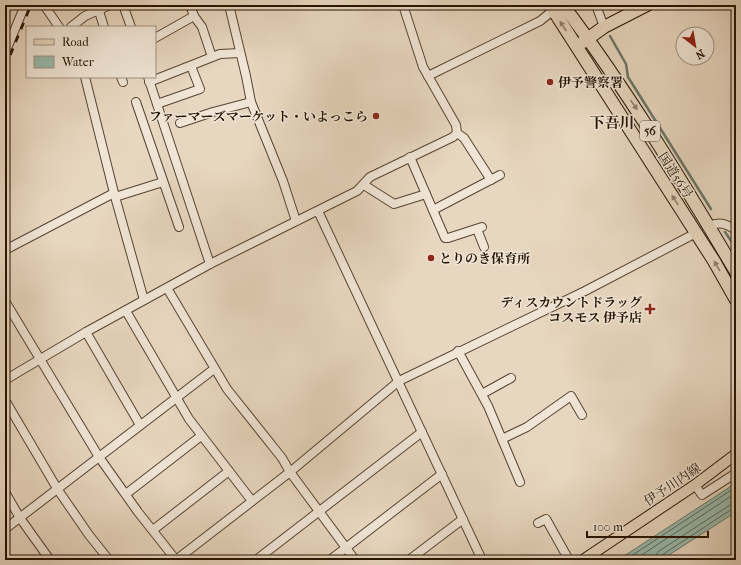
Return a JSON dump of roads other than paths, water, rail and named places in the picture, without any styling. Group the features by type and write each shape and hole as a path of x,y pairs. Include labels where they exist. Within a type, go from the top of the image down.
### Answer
{"highway":[{"path":"577,47 604,27 647,5"},
{"name":"国道56号","path":"557,6 588,38 638,112 736,272"},
{"name":"国道56号","path":"557,6 577,47 696,233 736,300"},
{"path":"696,233 709,226"}],"main road":[{"name":"伊予川内線","path":"583,560 695,485 736,454"}],"street":[{"path":"5,52 25,5"},
{"path":"44,5 58,26"},
{"path":"72,26 98,8 110,5"},
{"path":"123,5 131,26"},
{"path":"190,5 194,16 202,27 212,57"},
{"path":"229,5 251,102 283,181 296,221"},
{"path":"403,5 428,76 456,125 457,133 464,138 490,180"},
{"path":"596,5 604,27"},
{"path":"428,76 540,21 557,6"},
{"path":"98,8 104,26"},
{"path":"156,37 194,16"},
{"path":"156,77 192,66 220,54 240,53"},
{"path":"157,104 200,89 192,66"},
{"path":"85,78 144,300"},
{"path":"148,79 210,264"},
{"path":"136,102 179,227"},
{"path":"180,123 251,102"},
{"path":"5,380 40,358 144,300 210,264 357,191 370,178 457,133"},
{"path":"410,157 445,238 480,228 484,247"},
{"path":"433,210 500,175"},
{"path":"5,250 115,195 164,182"},
{"path":"364,185 394,204 426,194"},
{"path":"318,211 482,560"},
{"path":"709,226 717,223 724,223 736,230"},
{"path":"5,301 99,457 152,530 176,560 290,472 398,381 585,291 696,233"},
{"path":"167,288 227,389 282,458 290,472 355,560"},
{"path":"126,311 189,419 252,501"},
{"path":"86,332 140,424"},
{"path":"458,351 488,406 520,482"},
{"path":"5,530 58,490 140,424 214,369"},
{"path":"482,394 512,378"},
{"path":"502,439 527,427 571,396 582,416"},
{"path":"5,400 58,490 109,560"},
{"path":"256,560 422,432"},
{"path":"126,494 201,436"},
{"path":"152,530 229,471"},
{"path":"695,485 702,495 736,473"},
{"path":"330,560 442,474"},
{"path":"5,492 20,518 50,560"},
{"path":"409,560 419,557 463,519"},
{"path":"538,524 546,519 569,560"}],"water":[{"path":"736,483 736,512 661,560 618,560"}],"waterway":[{"path":"610,36 626,64 628,77 711,209"},
{"path":"725,232 736,248"}],"railway":[{"path":"5,68 31,5"}],"place":[{"name":"伊予警察署","path":"550,82"},
{"name":"ファーマーズマーケット・いよっこら","path":"376,116"},
{"name":"とりのき保育所","path":"431,258"},
{"name":"ディスカウントドラッグ コスモス 伊予店","path":"650,309"}],"district":[{"name":"下吾川","path":"612,123"}]}
